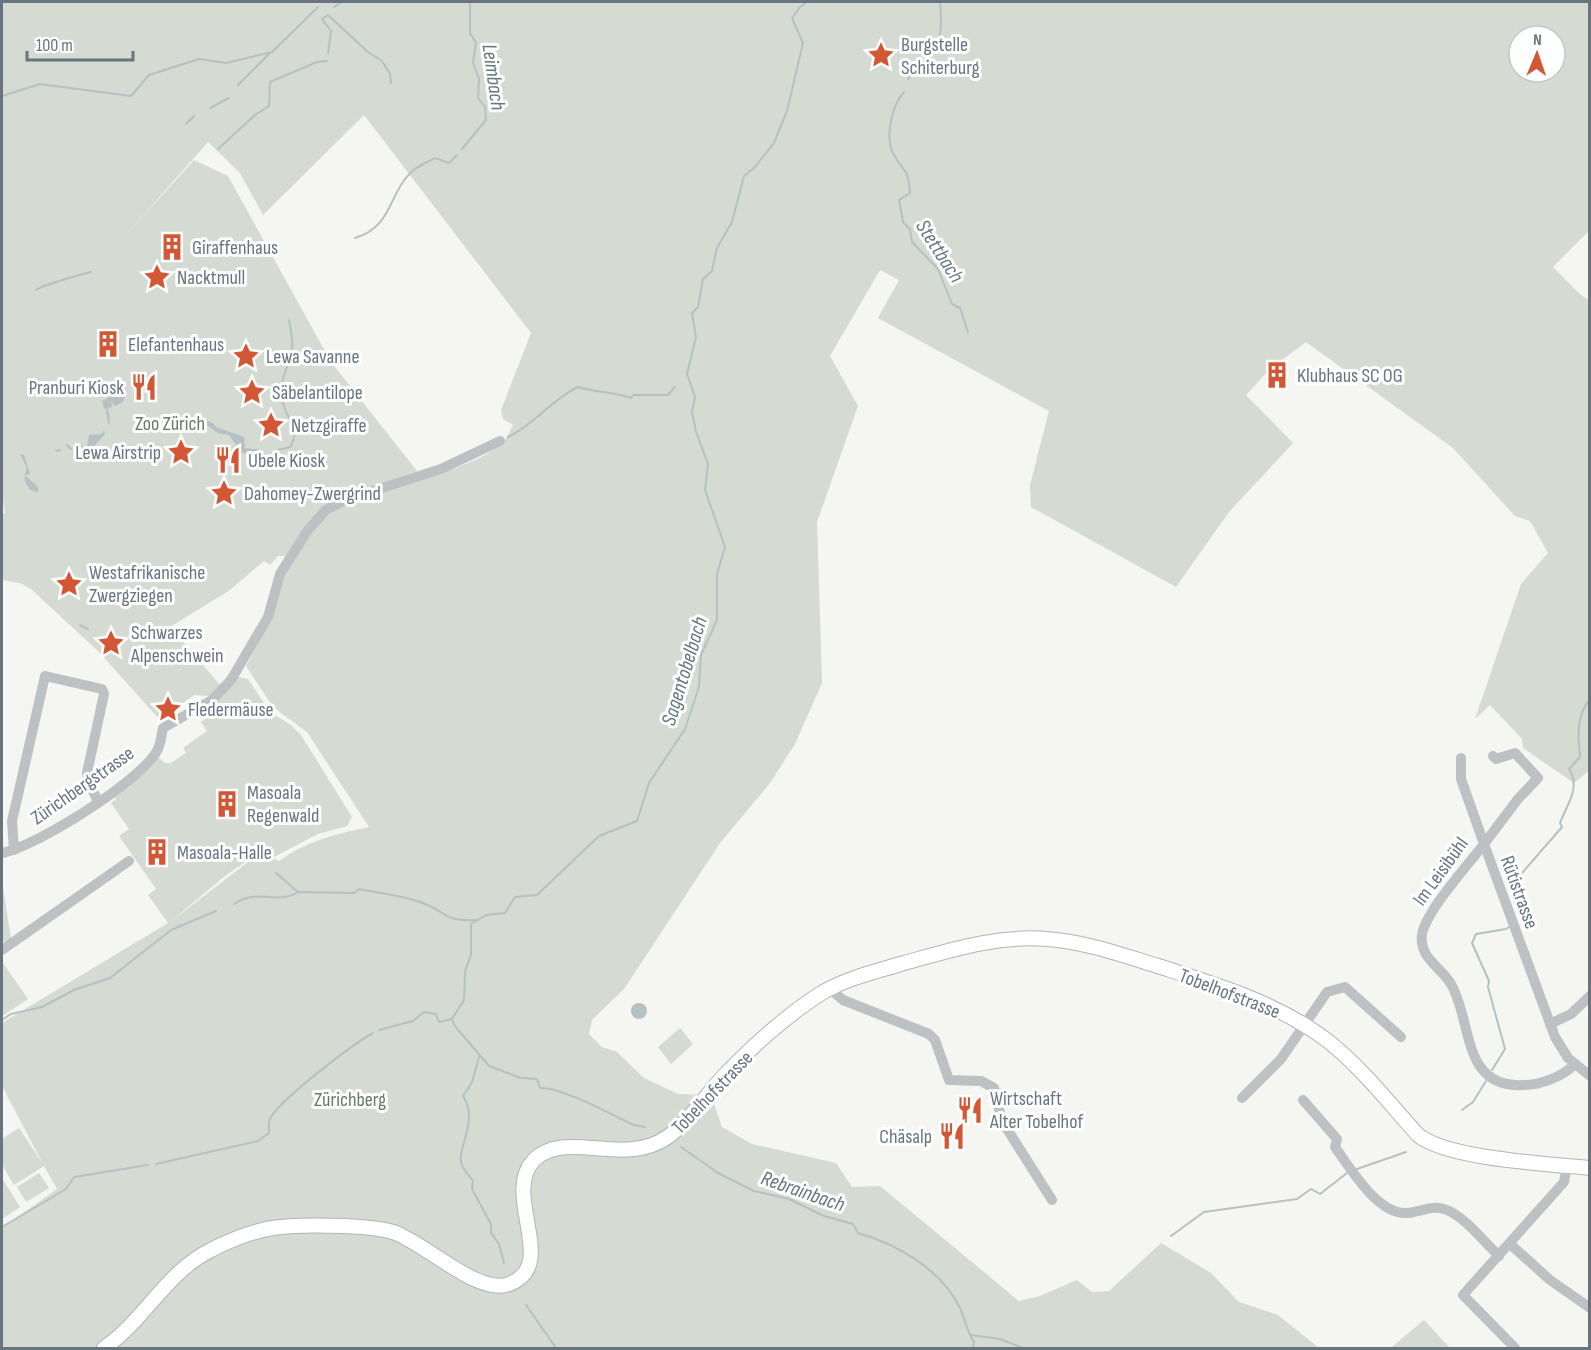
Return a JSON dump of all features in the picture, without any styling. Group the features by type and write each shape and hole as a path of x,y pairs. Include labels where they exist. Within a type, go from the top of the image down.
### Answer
{"main road":[{"name":"Tobelhofstrasse","path":"104,1348 129,1330 185,1265 233,1239 282,1225 385,1230 423,1246 474,1280 496,1286 512,1283 525,1272 529,1262 531,1244 522,1188 526,1172 536,1158 548,1150 563,1146 628,1151 648,1147 662,1140 684,1123 736,1063 802,1008 830,989 869,973 964,947 1007,939 1050,939 1107,950 1221,987 1277,1009 1305,1026 1352,1062 1423,1140 1464,1152 1590,1168"}],"street":[{"name":"Zürichbergstrasse","path":"2,853 14,850 54,830 98,801 148,761 159,744 163,728 212,700 223,689 268,617 280,574 308,530 326,510 348,499 441,469 501,441"},
{"path":"14,850 12,821 45,676 102,688 104,694 87,772 88,781 98,801"},
{"name":"Rütistrasse","path":"1493,756 1496,759 1515,753 1538,778 1518,799 1484,844 1561,1049 1574,1065 1590,1076"},
{"name":"Im Leisibühl","path":"1461,758 1461,779 1484,844 1427,919 1422,936 1424,951 1450,982 1462,1011 1476,1062 1489,1075 1507,1084 1530,1085 1569,1070 1574,1065"},
{"path":"2,950 129,861"},
{"path":"1242,1098 1281,1059 1327,992 1345,987 1401,1037"},
{"path":"830,989 843,1000 929,1034 935,1040 949,1080 981,1081 994,1088 1002,1120 1052,1200"},
{"path":"1550,1024 1571,1014 1590,996"},
{"path":"1303,1100 1337,1139 1335,1147 1359,1180 1385,1208 1403,1213 1431,1207 1447,1210 1499,1256"},
{"path":"1515,1348 1463,1295 1564,1182 1567,1166"},
{"path":"1509,1244 1550,1280 1590,1308"}],"green space":[{"name":"Zürichberg","path":"2,2 1589,2 1589,231 1553,267 1589,300 1589,771 1574,783 1523,748 1522,739 1490,705 1475,719 1521,584 1548,553 1530,521 1515,516 1453,448 1306,342 1270,369 1246,395 1293,443 1229,512 1176,587 1031,507 1030,485 1049,411 878,318 899,280 880,270 830,356 858,406 817,522 822,683 795,744 770,783 720,843 624,989 592,1020 589,1034 602,1047 617,1052 644,1078 678,1094 711,1095 722,1127 752,1144 836,1163 852,1187 880,1186 1019,1301 1040,1296 1077,1280 1092,1292 1109,1291 1161,1243 1211,1273 1239,1302 1278,1315 1319,1348 2,1348 2,1228 57,1189 44,1166 14,1185 2,1165 2,1139 19,1128 43,1164 2,1086 2,1023 168,923 148,895 156,889 119,836 129,829 111,803 116,799 113,795 157,756 165,763 171,763 186,753 183,748 207,731 201,722 210,716 205,708 215,702 211,696 194,695 160,720 99,652 31,589 20,583 2,580 2,514 5,513 2,495","holes":["364,115 531,333 501,410 503,419 513,425 506,438 487,454 469,463 339,505 317,525 283,576 271,620 246,666 273,707 307,732 369,827 322,839 300,848 279,861 261,852 169,923 225,876 261,851 274,857 318,834 347,826 352,817 301,735 291,725 270,712 248,679 238,677 220,698 216,692 221,686 170,627 230,590 264,561 270,565 278,556 286,556 314,518 328,506 356,491 417,471 331,362 228,176 194,160 125,236 208,142 240,173 263,215"]},
{"path":"2,881 11,939 2,942"},
{"path":"2,964 28,999 2,1016"},
{"path":"680,1028 693,1044 671,1064 658,1047"},
{"path":"39,1173 49,1188 26,1202 17,1187"},
{"path":"2,1178 20,1207 2,1219"},
{"path":"1424,1320 1450,1348 1391,1348 1393,1346"}],"shaded area":[{"path":"120,391 125,396 123,402 115,406 111,401 112,407 104,409 102,401"},
{"path":"205,420 216,427 244,437 245,448 263,450 258,454 242,453 229,435 218,433 205,424"},
{"path":"104,430 105,434 85,457 89,435 102,434"},
{"path":"20,454 24,455 30,474 25,475 27,468"},
{"path":"25,475 38,487 38,492 30,490 26,484"},
{"path":"639,1003 647,1011 639,1019 631,1011"}],"waterway":[{"path":"334,7 342,2"},
{"name":"Leimbach","path":"462,149 486,120 485,107 478,98 479,79 473,63 476,43 470,33 470,2"},
{"name":"Sagentobelbach","path":"645,1127 634,1125 561,1092 540,1088 537,1079 521,1078 489,1066 454,1025 452,1019 464,1000 465,971 471,955 471,924 486,915 505,913 515,897 537,895 599,836 637,821 649,783 685,729 699,687 701,655 717,620 717,574 725,547 705,490 708,464 696,432 692,412 695,397 687,374 696,337 692,313 698,307 703,279 712,271 717,248 732,222 744,176 754,168 774,143 787,111 803,43 792,18 807,2"},
{"path":"908,79 917,64 922,64 929,56 940,35 940,2"},
{"path":"2,96 40,84 131,96 149,75 199,59 226,63 272,52 318,7"},
{"path":"328,53 331,31 322,19 328,15 368,52 382,61 390,74 391,83"},
{"path":"238,85 269,54"},
{"path":"218,149 255,115 269,106 270,82 317,62 327,61"},
{"name":"Stettbach","path":"904,92 893,113 890,131 891,148 907,174 909,184 910,193 899,200 903,222 910,229 912,242 938,269 952,304 960,308 968,332"},
{"path":"210,108 229,98"},
{"path":"186,124 194,116"},
{"name":"Leimbach","path":"355,238 368,233 377,226 400,187 415,169 435,158 449,163 457,155"},
{"path":"36,290 91,272"},
{"path":"274,451 290,447 294,435 281,392 292,349 289,320"},
{"path":"508,437 578,387 631,398 633,395 668,395 675,387"},
{"path":"107,409 109,423"},
{"path":"67,445 71,449"},
{"path":"78,445 87,449"},
{"path":"56,451 60,450"},
{"path":"80,625 88,629"},
{"path":"1590,685 1590,695"},
{"path":"1510,887 1562,827 1560,823 1569,803 1574,783 1569,769 1580,757 1580,719 1590,699"},
{"path":"276,873 298,892"},
{"path":"234,904 244,899 260,896 283,897 298,892 354,893 359,889 429,905 451,918 477,920"},
{"path":"2,1020 11,1014 42,1007 74,990 110,978 171,930 216,911"},
{"path":"1492,1070 1505,1049 1488,987 1489,981 1472,943 1476,934 1509,927"},
{"path":"379,1030 413,1021 424,1012 436,1014 439,1022 452,1019"},
{"path":"156,1164 258,1141 269,1133 270,1119 287,1100 334,1060 373,1033"},
{"path":"479,1057 472,1082 463,1096 469,1115 461,1159 463,1167 473,1181 472,1189 491,1224 491,1233 499,1244 504,1263"},
{"path":"1462,1110 1473,1102 1486,1081"},
{"name":"Rebrainbach","path":"681,1147 718,1173 754,1191 789,1199 824,1216 853,1224 858,1233 888,1244 917,1260 930,1270 952,1294 974,1342 973,1348"},
{"path":"1357,1169 1406,1152"},
{"path":"2,1227 66,1189 74,1177 148,1165"},
{"path":"1171,1236 1204,1212 1297,1199 1311,1189 1320,1194 1347,1173"},
{"path":"526,1305 556,1348"},
{"path":"971,1335 1000,1339 1023,1348"}],"place":[{"name":"Burgstelle Schiterburg","path":"881,55"},
{"name":"Giraffenhaus","path":"172,247"},
{"name":"Nacktmull","path":"157,277"},
{"name":"Elefantenhaus","path":"108,344"},
{"name":"Lewa Savanne","path":"246,356"},
{"name":"Klubhaus SC OG","path":"1277,375"},
{"name":"Pranburi Kiosk","path":"144,387"},
{"name":"Säbelantilope","path":"252,392"},
{"name":"Netzgiraffe","path":"271,425"},
{"name":"Lewa Airstrip","path":"181,452"},
{"name":"Ubele Kiosk","path":"228,460"},
{"name":"Dahomey-Zwergrind","path":"224,493"},
{"name":"Westafrikanische Zwergziegen","path":"69,584"},
{"name":"Schwarzes Alpenschwein","path":"111,643"},
{"name":"Fledermäuse","path":"168,709"},
{"name":"Masoala Regenwald","path":"227,804"},
{"name":"Masoala-Halle","path":"157,852"},
{"name":"Wirtschaft Alter Tobelhof","path":"970,1110"},
{"name":"Chäsalp","path":"952,1136"}],"park label":[{"name":"Zoo Zürich","path":"170,423"}]}
